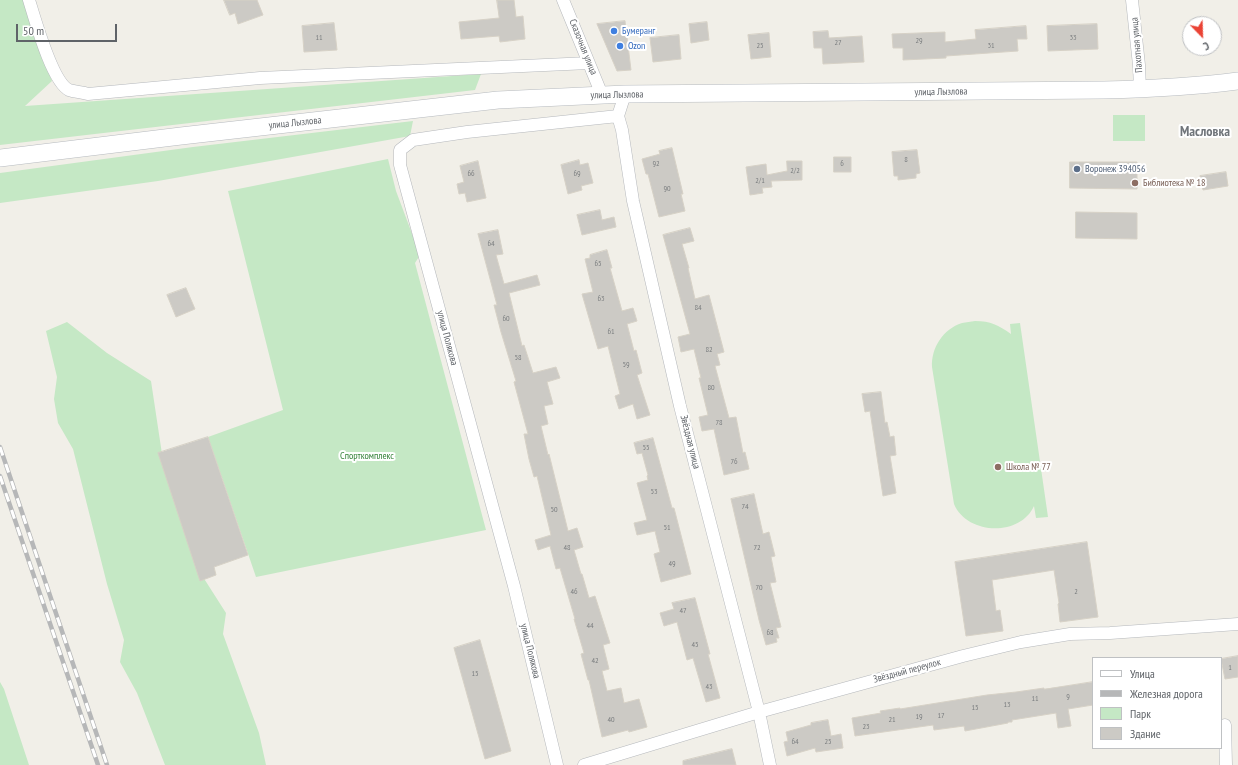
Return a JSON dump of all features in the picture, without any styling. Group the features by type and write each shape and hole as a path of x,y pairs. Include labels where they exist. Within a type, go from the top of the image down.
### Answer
{"main road":[{"name":"улица Лызлова","path":"0,158 498,100 626,94 1140,89 1211,85 1238,81"}],"street":[{"path":"29,0 52,67 59,81 69,90 88,94 260,78 589,63"},
{"name":"Сказочная улица","path":"563,0 602,95"},
{"name":"Пахотная улица","path":"1132,0 1140,89"},
{"path":"618,116 626,94"},
{"name":"Звёздная улица","path":"618,116 622,130 633,201 680,406 760,712 770,765"},
{"name":"улица Полякова","path":"557,765 514,586 400,165 400,150 413,140 618,116"},
{"name":"Звёздный переулок","path":"584,765 760,712 963,656 1021,642 1070,634 1110,633 1238,624"},
{"path":"1225,725 1226,765"}],"green space":[{"path":"0,0 23,0 52,81 25,106 481,74 475,90 0,145"},
{"path":"1113,115 1145,115 1145,141 1113,141"},
{"path":"413,121 410,136 158,181 0,203 0,173 193,147"},
{"name":"Спорткомплекс","path":"388,159 396,191 420,255 415,263 486,530 256,577 208,437 283,410 228,191"},
{"path":"975,321 994,324 1011,334 1010,324 1020,323 1048,517 1036,518 1034,506 1027,516 1017,523 1006,527 994,528 981,526 970,522 961,514 954,504 932,360 936,346 949,330 962,323"},
{"path":"67,322 107,353 151,381 162,454 203,577 226,613 223,634 259,733 266,765 165,765 137,693 120,662 124,640 107,584 73,449 58,423 54,399 57,377 46,331"},
{"path":"0,682 4,689 29,765 0,765"}],"building":[{"path":"224,0 257,0 263,15 238,24 235,13 230,15"},
{"path":"497,0 514,0 516,17 523,16 525,39 500,42 499,36 461,39 459,22 499,18"},
{"path":"625,21 631,70 617,71 597,24"},
{"path":"707,22 709,40 691,43 689,24"},
{"path":"334,23 337,50 304,52 302,26"},
{"path":"1097,24 1098,49 1048,51 1047,26"},
{"path":"1026,26 1027,39 1017,39 1018,51 946,56 946,58 903,60 903,48 893,48 892,34 945,32 945,42 976,39 975,30"},
{"path":"828,31 829,38 862,36 864,62 823,64 822,48 814,48 813,32"},
{"path":"769,33 771,57 751,59 748,35"},
{"path":"679,35 681,59 653,62 650,38"},
{"path":"672,148 683,194 681,194 685,211 659,217 648,174 646,174 642,159 660,154 659,151"},
{"path":"917,150 920,173 916,174 916,178 898,180 898,176 894,176 892,152"},
{"path":"834,157 851,157 851,172 834,172"},
{"path":"579,160 580,165 588,163 593,183 581,186 582,190 568,194 561,165"},
{"path":"478,161 486,198 467,202 465,193 459,194 457,184 464,182 460,166"},
{"path":"787,161 802,161 802,180 771,181 772,187 762,188 763,193 750,195 746,167 766,164 767,175 787,171"},
{"path":"1070,162 1137,162 1137,189 1070,188"},
{"path":"1226,172 1228,186 1203,190 1200,176"},
{"path":"600,210 602,220 614,217 616,227 582,235 577,215"},
{"path":"1076,212 1137,213 1137,239 1076,238"},
{"path":"690,228 694,241 682,244 689,268 695,299 709,295 724,352 717,354 720,365 715,366 729,418 736,417 743,453 745,452 749,469 724,475 714,429 702,431 699,417 708,415 694,349 681,352 678,337 690,334 663,235"},
{"path":"498,230 503,254 496,255 504,284 537,275 540,285 509,293 522,346 524,345 533,373 556,367 560,378 547,382 553,404 544,406 548,424 541,426 568,531 577,528 583,547 574,550 581,574 589,598 595,596 610,643 603,645 609,669 602,671 607,691 621,688 624,703 639,699 647,727 602,737 589,680 581,654 584,653 560,568 556,569 550,546 538,550 535,540 551,535 537,476 534,477 529,459 524,434 528,434 514,382 516,381 494,305 497,305 478,234"},
{"path":"607,250 612,268 610,268 622,311 633,308 637,321 627,324 634,351 636,350 642,373 637,375 650,415 637,419 633,404 619,409 615,396 620,394 608,346 598,349 582,294 593,292 585,259 590,258 590,255"},
{"path":"186,288 195,309 176,317 167,295"},
{"path":"881,392 885,423 887,422 890,437 894,436 896,455 890,456 896,493 883,496 870,411 865,412 862,394"},
{"path":"208,437 248,555 214,567 216,575 200,581 158,453"},
{"path":"653,438 672,508 674,508 691,574 661,582 654,554 660,552 655,531 637,535 634,523 647,520 637,483 648,480 648,475 642,453 637,454 634,443"},
{"path":"754,494 763,534 769,532 775,556 771,557 776,582 770,583 781,627 776,628 779,638 776,638 777,642 766,645 731,499"},
{"path":"1087,542 1098,617 1060,622 1054,570 992,580 996,611 1000,610 1003,631 966,636 955,562"},
{"path":"695,598 720,698 706,702 693,658 687,660 677,622 664,626 660,613 674,609 672,603"},
{"path":"480,640 511,751 485,759 454,648"},
{"path":"1238,656 1238,677 1225,679 1222,659"},
{"path":"1092,682 1092,705 1068,709 1071,726 1058,728 1056,713 1012,720 1012,722 1008,723 965,731 964,726 934,730 933,725 855,736 852,718 881,713 880,711 987,695"},
{"path":"828,720 831,736 841,734 843,748 816,752 815,748 787,756 784,742 788,741 786,732 811,725 811,723"},
{"path":"732,749 736,765 683,765 683,761"}],"railway":[{"path":"0,447 107,765"},
{"path":"0,476 98,765"}],"place":[{"name":"Бумеранг","path":"614,31"},
{"name":"Ozon","path":"620,46"},
{"name":"Воронеж 394056","path":"1077,169"},
{"name":"Библиотека № 18","path":"1135,183"},
{"name":"Школа № 77","path":"998,467"}],"district":[{"name":"Масловка","path":"1205,132"}]}
